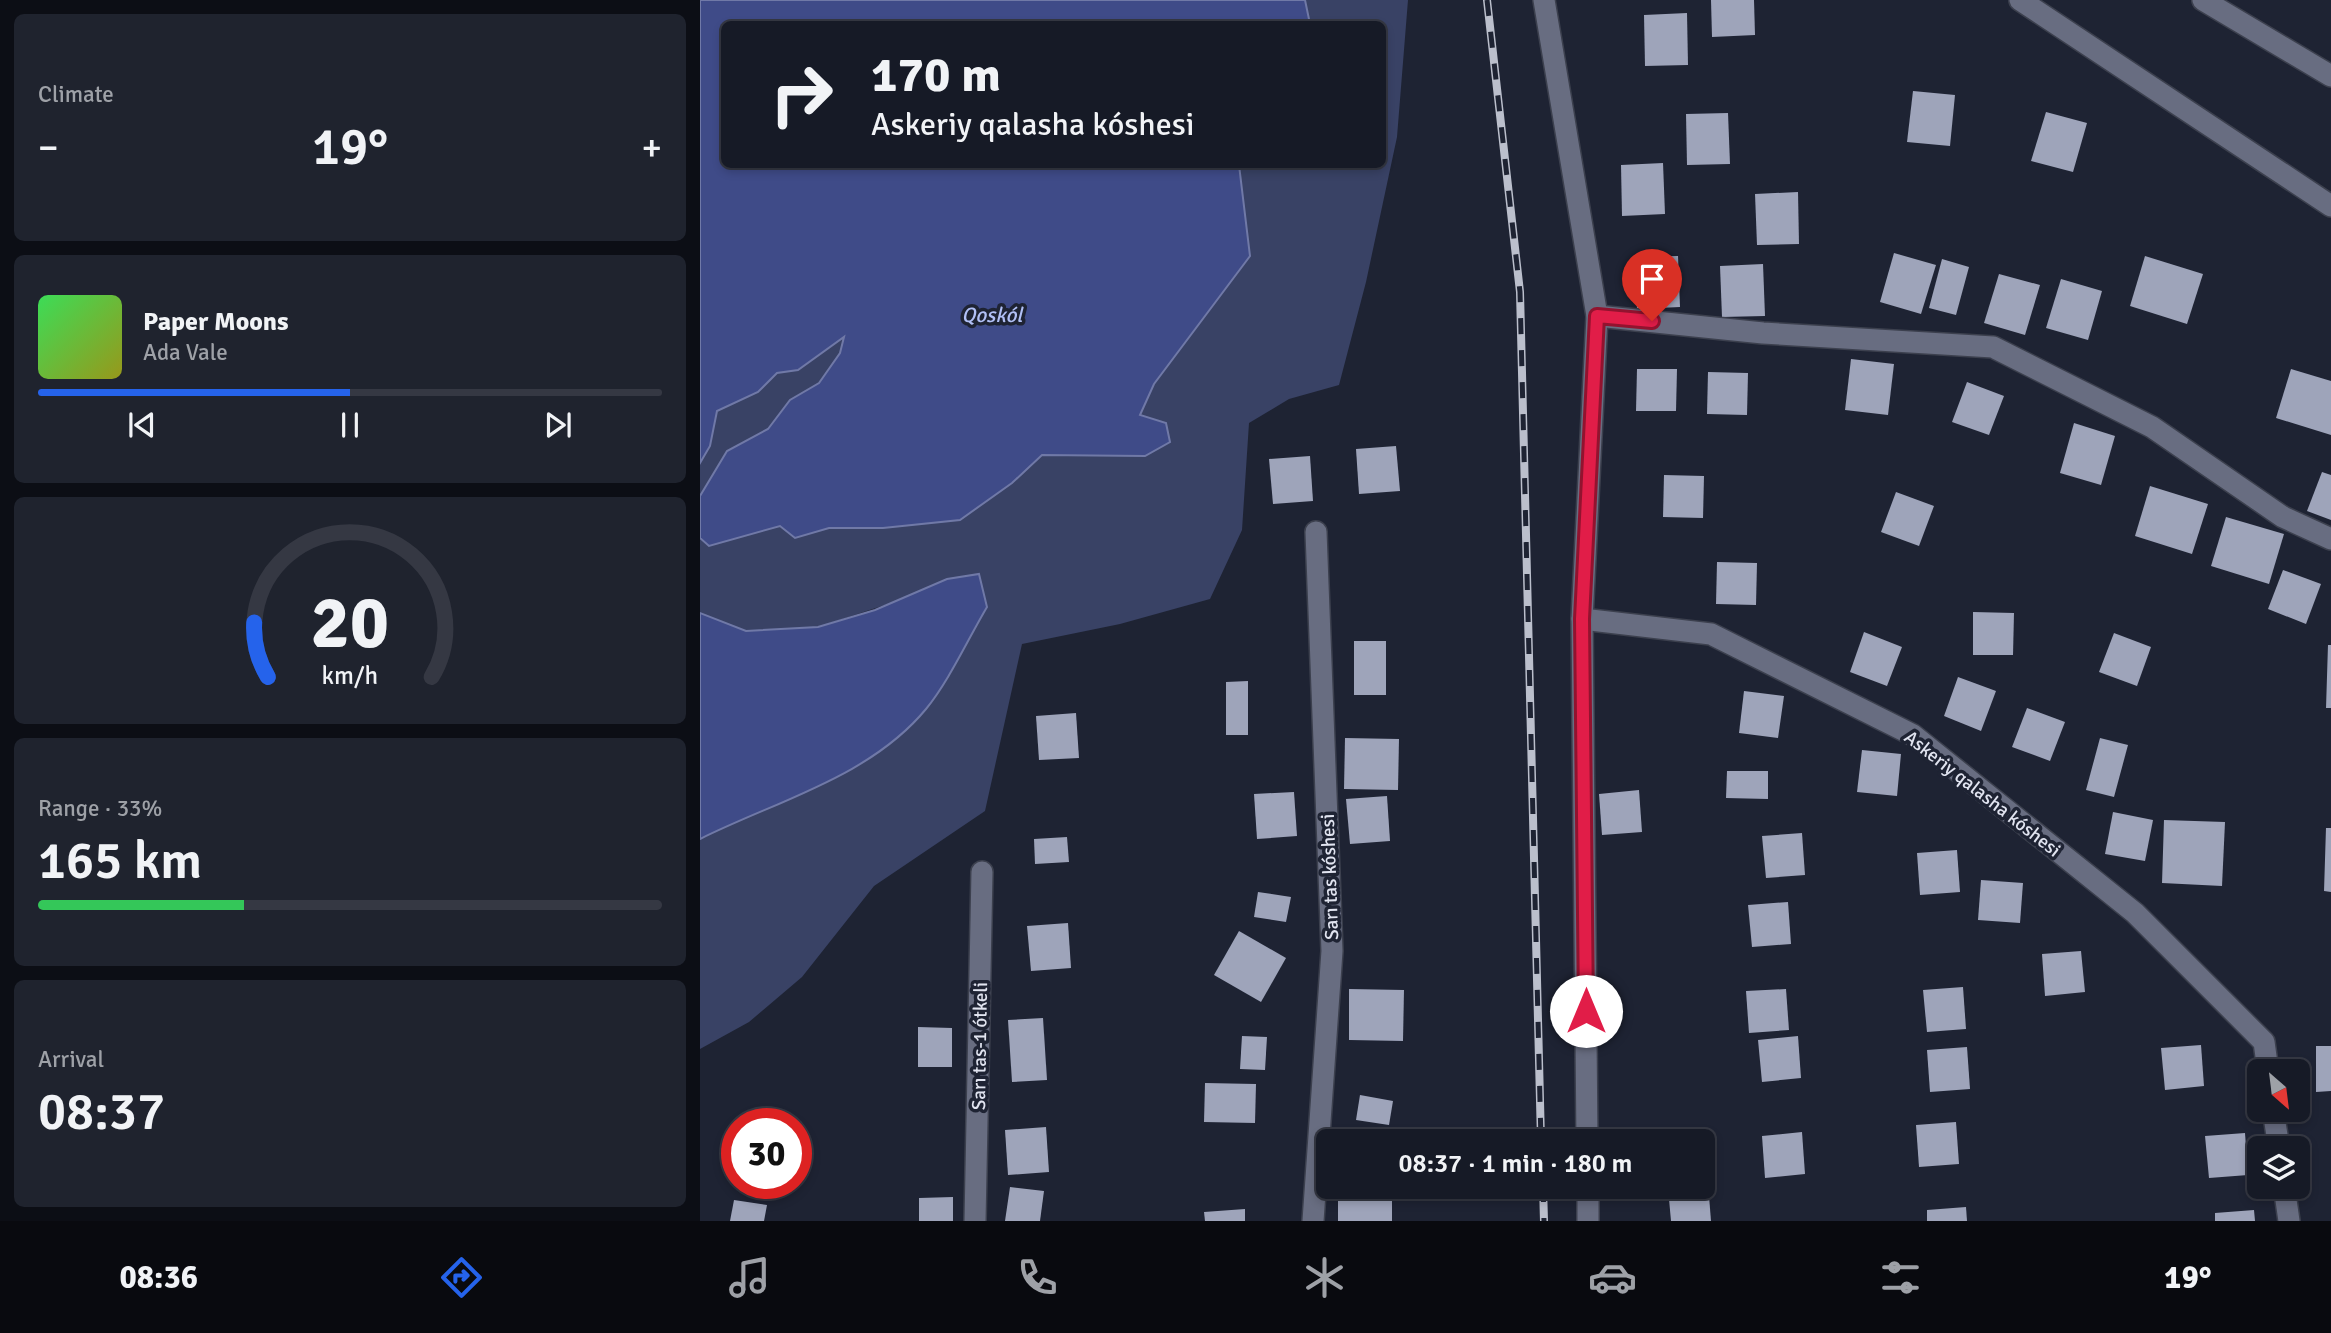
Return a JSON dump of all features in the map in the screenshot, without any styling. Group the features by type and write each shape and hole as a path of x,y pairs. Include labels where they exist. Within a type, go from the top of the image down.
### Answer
{"street":[{"path":"1545,0 1597,316 1582,619 1587,1129"},
{"path":"2020,0 2331,206"},
{"path":"2203,0 2331,76"},
{"path":"1597,316 1763,333 1993,347 2152,427 2283,517 2331,539"},
{"name":"Sarı tas kóshesi","path":"1313,1221 1332,951 1316,532"},
{"name":"Askeriy qalasha kóshesi","path":"1582,619 1711,634 1913,735 2135,913 2264,1042 2266,1059"},
{"name":"Sarı tas-1 ótkeli","path":"975,1221 982,872"},
{"path":"1587,1199 1588,1221"},
{"path":"2286,1199 2289,1221"}],"shaded area":[{"path":"1305,0 1408,0 1397,137 1366,282 1339,385 1289,399 1249,423 1242,530 1210,599 1120,624 1022,644 985,811 874,886 802,977 749,1022 700,1049 700,839 725,826 986,607 979,574 818,627 746,631 700,613 700,538 710,546 780,526 795,538 829,528 883,528 1012,483 1042,455 1145,456 1140,415 1154,384 1250,256 1239,168 1386,168 1386,21 1309,21"},
{"path":"844,336 840,353 819,383 790,400 768,429 727,451 700,496 700,463 710,446 717,411 758,392 777,372 798,370"}],"water":[{"name":"Qoskól","path":"700,0 1305,0 1309,21 721,21 721,168 1239,168 1250,256 1154,384 1140,415 1166,423 1170,442 1145,456 1042,455 1012,483 960,520 883,528 829,528 795,538 780,526 709,546 700,538 700,496 727,451 768,429 790,400 819,383 840,353 844,337 798,370 777,373 758,392 717,411 710,446 700,463"},
{"path":"979,574 987,607 943,686 903,733 850,770 700,839 700,613 746,631 818,627 875,610 947,579"}],"building":[{"path":"1711,0 1754,0 1755,35 1712,37"},
{"path":"1687,13 1688,65 1645,66 1644,15"},
{"path":"1913,91 1955,95 1950,146 1907,142"},
{"path":"2046,112 2087,123 2073,172 2031,161"},
{"path":"1728,113 1730,164 1687,165 1686,114"},
{"path":"1663,163 1665,214 1622,216 1621,165"},
{"path":"1798,192 1799,244 1757,245 1755,194"},
{"path":"1894,253 1936,265 1921,314 1880,302"},
{"path":"1678,256 1680,307 1637,309 1635,257"},
{"path":"2145,256 2203,274 2187,324 2130,306"},
{"path":"1942,259 1969,267 1956,315 1929,308"},
{"path":"1763,264 1765,316 1722,317 1720,266"},
{"path":"1999,274 2040,285 2025,335 1984,323"},
{"path":"2061,279 2102,291 2088,340 2046,328"},
{"path":"1851,359 1894,364 1888,415 1845,410"},
{"path":"1637,369 1677,369 1676,411 1636,411"},
{"path":"2291,369 2331,381 2331,435 2276,418"},
{"path":"1708,372 1748,373 1747,415 1707,414"},
{"path":"1967,382 2004,396 1989,435 1952,422"},
{"path":"2074,423 2115,436 2101,485 2060,473"},
{"path":"1396,446 1400,491 1359,494 1356,449"},
{"path":"1310,456 1313,501 1273,504 1269,459"},
{"path":"2322,472 2331,475 2331,520 2307,511"},
{"path":"1664,475 1704,476 1703,518 1663,517"},
{"path":"2150,486 2208,504 2192,554 2135,536"},
{"path":"1896,492 1934,506 1919,546 1881,532"},
{"path":"2226,517 2284,534 2269,584 2211,566"},
{"path":"1717,562 1757,563 1756,605 1716,604"},
{"path":"2283,570 2321,584 2306,624 2268,609"},
{"path":"1973,612 2014,613 2013,655 1973,655"},
{"path":"1864,632 1902,647 1887,686 1850,672"},
{"path":"2114,633 2151,647 2137,686 2099,672"},
{"path":"1354,641 1386,641 1386,695 1354,695"},
{"path":"2328,645 2331,645 2331,708 2326,708"},
{"path":"1958,677 1996,691 1981,731 1944,716"},
{"path":"1248,681 1248,735 1226,735 1226,682"},
{"path":"1744,691 1784,696 1778,738 1739,733"},
{"path":"2027,708 2065,722 2050,761 2012,747"},
{"path":"1076,713 1079,758 1039,760 1036,716"},
{"path":"1345,738 1399,739 1398,790 1344,789"},
{"path":"2100,738 2128,745 2114,797 2086,790"},
{"path":"1862,750 1901,754 1897,796 1857,792"},
{"path":"1727,771 1768,771 1768,799 1726,798"},
{"path":"1639,790 1642,832 1602,835 1599,794"},
{"path":"1294,792 1297,836 1257,839 1254,794"},
{"path":"1387,796 1390,841 1350,844 1346,799"},
{"path":"2113,812 2153,820 2145,861 2105,854"},
{"path":"2164,820 2225,822 2222,886 2162,883"},
{"path":"2326,828 2331,828 2331,892 2324,891"},
{"path":"1802,833 1805,875 1766,878 1762,836"},
{"path":"1067,837 1069,862 1035,864 1034,839"},
{"path":"1957,850 1960,892 1920,895 1917,853"},
{"path":"1981,880 2023,883 2020,923 1978,920"},
{"path":"1258,892 1291,897 1286,922 1254,917"},
{"path":"1788,902 1791,944 1752,947 1748,905"},
{"path":"1068,923 1071,968 1031,971 1027,926"},
{"path":"1239,931 1286,958 1261,1002 1214,975"},
{"path":"2081,951 2085,992 2045,996 2042,954"},
{"path":"1963,987 1966,1029 1927,1032 1923,990"},
{"path":"1349,989 1404,990 1403,1041 1349,1040"},
{"path":"1786,989 1789,1030 1749,1033 1746,991"},
{"path":"1043,1018 1047,1080 1012,1082 1008,1020"},
{"path":"918,1027 952,1028 952,1067 918,1067"},
{"path":"1242,1036 1267,1037 1265,1070 1240,1069"},
{"path":"1798,1036 1801,1078 1762,1082 1758,1040"},
{"path":"2201,1045 2204,1086 2165,1090 2161,1048"},
{"path":"2316,1046 2331,1046 2331,1091 2316,1092"},
{"path":"1967,1047 1970,1089 1930,1092 1927,1050"},
{"path":"1205,1083 1256,1084 1255,1123 1204,1122"},
{"path":"1360,1095 1393,1101 1389,1125 1356,1120"},
{"path":"1956,1122 1959,1164 1919,1167 1916,1125"},
{"path":"1046,1127 1049,1172 1008,1175 1005,1130"},
{"path":"1802,1132 1805,1174 1765,1178 1762,1136"},
{"path":"2245,1133 2247,1175 2209,1178 2205,1136"},
{"path":"1010,1187 1044,1191 1040,1221 1005,1221"},
{"path":"953,1197 953,1221 919,1221 919,1198"},
{"path":"1338,1199 1392,1199 1392,1221 1338,1221"},
{"path":"1669,1199 1709,1199 1711,1221 1671,1221"},
{"path":"734,1200 767,1205 764,1221 730,1221"},
{"path":"1966,1207 1967,1221 1927,1221 1927,1210"},
{"path":"1245,1209 1245,1221 1205,1221 1204,1212"},
{"path":"2254,1210 2255,1221 2215,1221 2215,1213"}],"railway":[{"path":"1487,0 1520,292 1541,1129"},
{"path":"1543,1199 1544,1221"}],"route":[{"path":"1586,1011 1582,619 1597,316 1652,321"}]}
